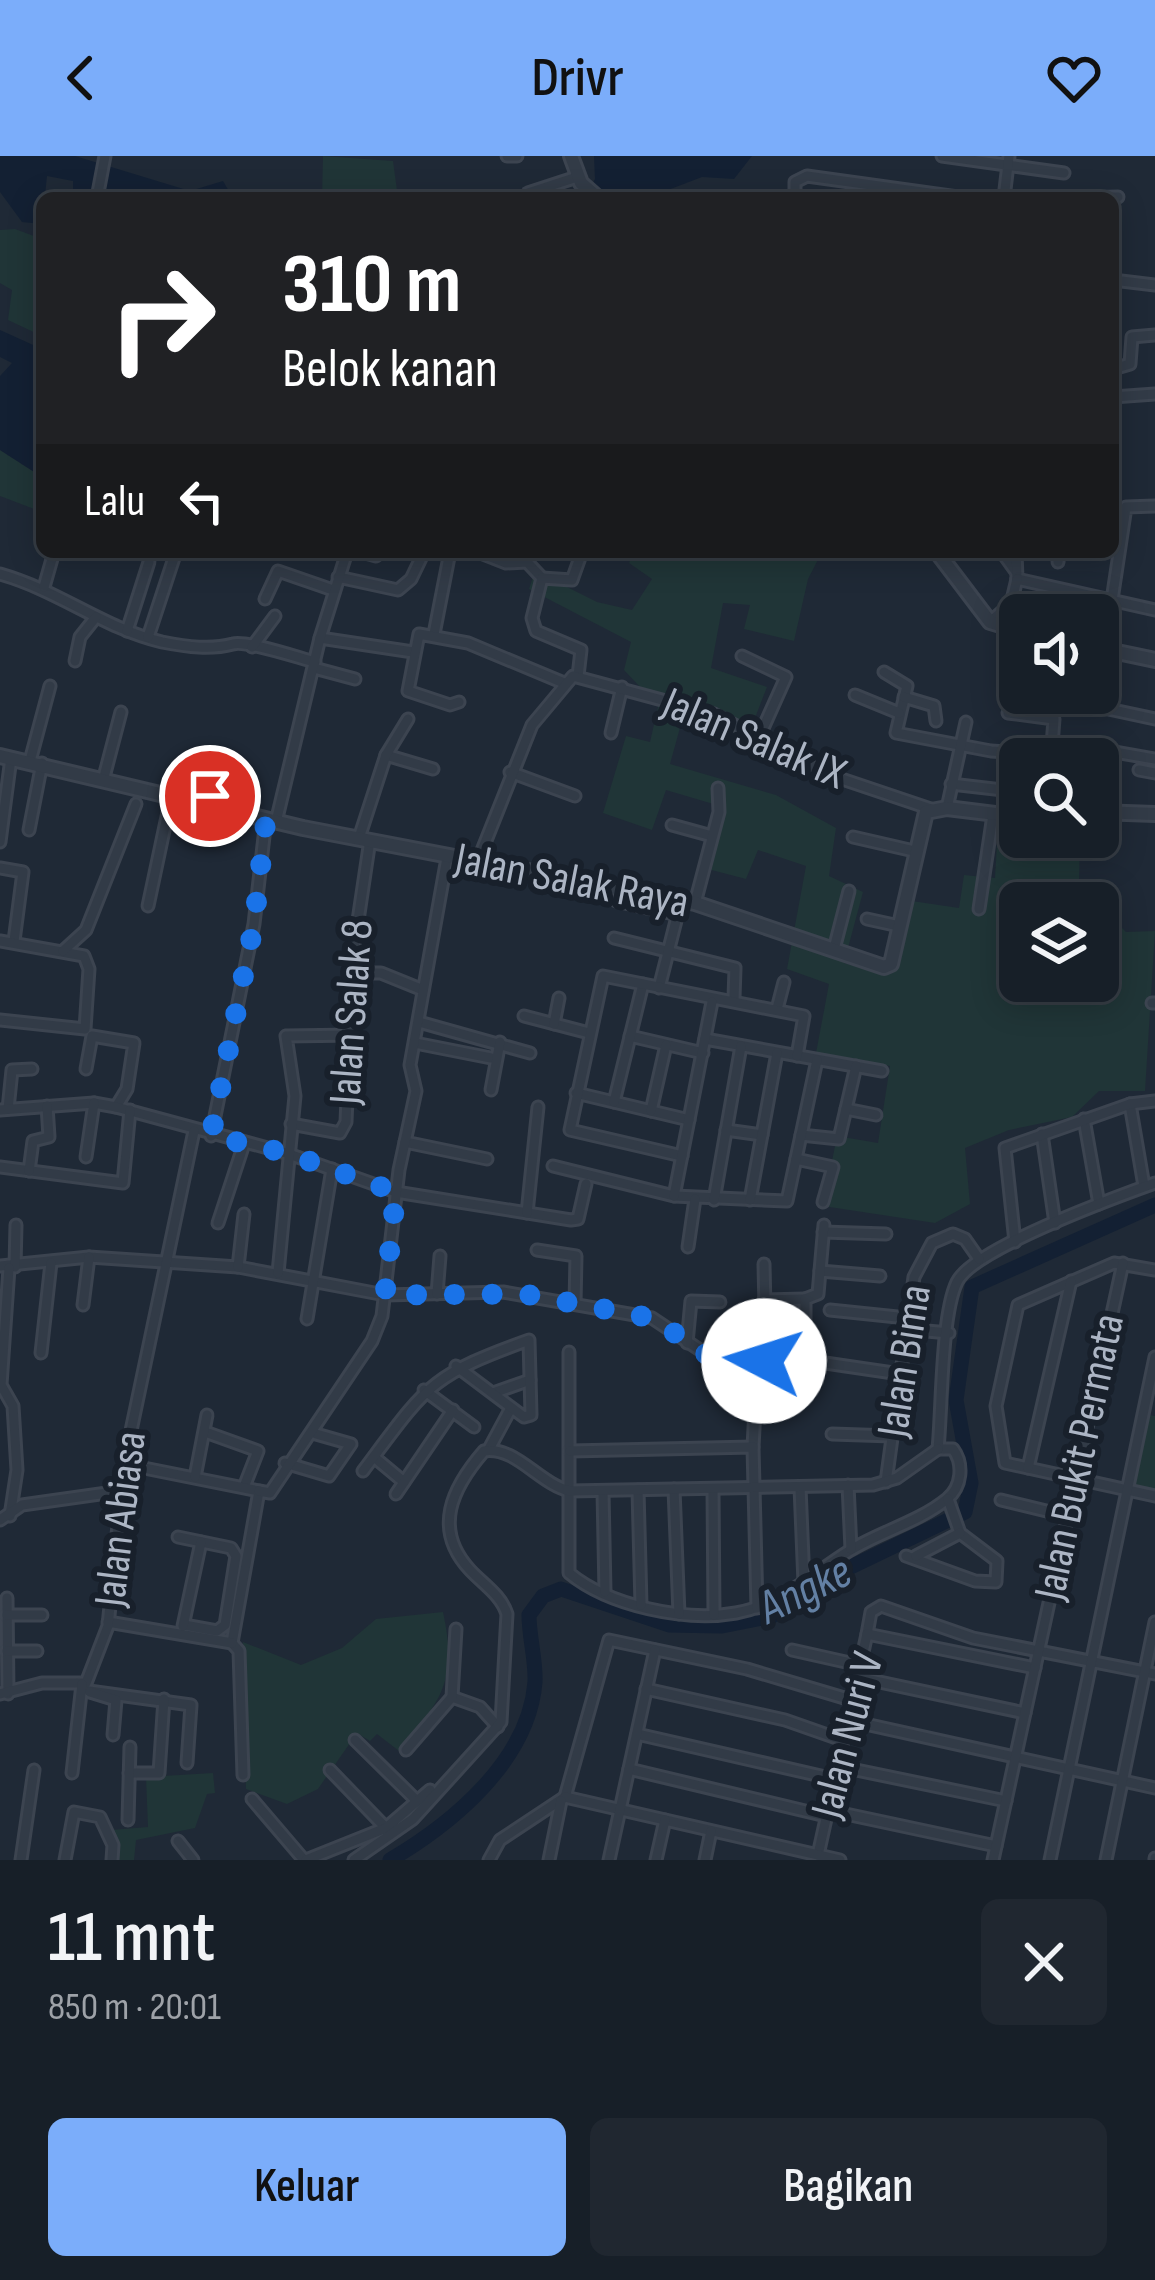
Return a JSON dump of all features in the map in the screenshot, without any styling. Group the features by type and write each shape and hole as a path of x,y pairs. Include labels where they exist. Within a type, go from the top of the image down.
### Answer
{"street":[{"path":"507,156 517,156"},
{"path":"571,156 577,177 592,192"},
{"path":"943,156 1009,161 1064,173"},
{"path":"99,192 105,157"},
{"path":"1005,192 1009,161"},
{"path":"531,192 577,177"},
{"path":"796,192 800,178 921,192"},
{"path":"846,192 847,182"},
{"path":"1119,281 1155,285"},
{"path":"1119,367 1130,364 1132,337 1155,335"},
{"path":"1119,397 1155,394"},
{"path":"1119,554 1126,507 1155,506"},
{"path":"44,586 52,558"},
{"path":"148,638 174,558"},
{"path":"211,1136 271,821 345,558"},
{"path":"338,577 398,590 411,579 421,558"},
{"path":"434,634 448,558"},
{"path":"493,558 526,562 542,578 572,580 580,558"},
{"path":"942,558 990,622 999,625"},
{"path":"1006,558 1016,574 1090,594"},
{"path":"990,622 1011,604 1016,558"},
{"path":"1113,594 1118,558"},
{"path":"127,631 149,562"},
{"path":"265,599 278,571 333,590"},
{"path":"0,574 44,586 148,638 223,651 233,644 252,647 355,679"},
{"path":"477,863 532,725 564,683 578,676 581,650 574,643 536,632 532,618 542,578"},
{"path":"1119,602 1155,610"},
{"path":"75,661 80,638 96,616"},
{"path":"252,647 275,616"},
{"path":"459,702 450,705 408,691 419,634 434,634 564,683"},
{"path":"320,638 413,652"},
{"path":"1119,652 1155,660"},
{"path":"742,656 786,677 760,735"},
{"path":"884,672 907,686 896,733 999,751"},
{"name":"Jalan Salak IX","path":"578,676 714,714 827,774 931,809"},
{"path":"29,830 50,686"},
{"path":"611,733 622,687"},
{"path":"855,695 899,713"},
{"path":"904,697 937,708 936,722"},
{"path":"1119,711 1155,719"},
{"path":"104,777 122,712"},
{"path":"1016,714 1054,719 1052,738"},
{"name":"Jalan Salak 8","path":"291,1124 342,1132 354,1035 365,839 386,755 408,719"},
{"path":"947,808 965,722"},
{"path":"1119,753 1155,760"},
{"path":"386,755 433,769"},
{"path":"0,842 6,757"},
{"name":"Jalan Salak Raya","path":"6,757 172,793 271,821 685,906 888,967 922,817 931,809"},
{"path":"1138,770 1155,772"},
{"path":"510,772 575,796"},
{"path":"208,803 217,774"},
{"path":"951,784 999,790"},
{"path":"659,988 712,836 718,788"},
{"path":"148,906 172,793"},
{"path":"63,951 86,930 136,804"},
{"path":"931,809 999,815"},
{"path":"1119,812 1154,812"},
{"path":"979,909 993,814"},
{"path":"672,825 712,836"},
{"path":"853,837 914,851"},
{"path":"124,1464 198,1475 270,1493 283,1461 372,1341 385,1295 396,1192 416,1091 410,1070 447,858"},
{"path":"0,868 23,872 14,941"},
{"path":"833,950 849,891"},
{"path":"616,901 685,906"},
{"path":"867,919 899,926"},
{"path":"614,938 738,970 734,998"},
{"path":"0,941 63,951 88,961 86,1029 0,1020"},
{"path":"355,973 381,973 423,990"},
{"path":"682,1156 573,1133 569,1120 603,976 712,1002 734,998 807,1020 797,1056"},
{"path":"777,1010 784,982"},
{"path":"614,1102 643,984"},
{"path":"554,1024 560,998"},
{"path":"674,1196 712,1002"},
{"path":"524,1016 590,1033"},
{"path":"419,1022 530,1053"},
{"path":"278,1273 295,1096 286,1036 354,1035"},
{"path":"86,1069 92,1036 128,1042 124,1094 116,1107"},
{"path":"630,1036 703,1053"},
{"path":"705,1039 882,1071"},
{"path":"491,1090 500,1042"},
{"path":"416,1043 491,1058"},
{"path":"651,1111 666,1045"},
{"path":"714,1201 742,1046"},
{"path":"750,1200 778,1053"},
{"path":"553,1166 695,1199 789,1199 818,1060"},
{"path":"801,1135 839,1139 856,1066"},
{"path":"32,1069 11,1070 4,1109 94,1103 116,1107 286,1153 396,1192 575,1221 586,1184"},
{"path":"576,1093 689,1120"},
{"path":"1016,1242 1004,1151 1084,1119 1155,1101"},
{"path":"86,1157 94,1103"},
{"path":"938,1449 956,1285 979,1259 1150,1185 1130,1104"},
{"path":"29,1171 33,1141 50,1137 47,1106"},
{"path":"527,1213 538,1106"},
{"path":"846,1109 876,1114"},
{"path":"0,1167 123,1183 130,1110"},
{"path":"1084,1119 1099,1204"},
{"path":"726,1130 762,1136"},
{"name":"Jalan Abiasa","path":"72,1773 85,1687 108,1622 124,1464 194,1131"},
{"path":"1042,1133 1055,1223"},
{"path":"405,1142 487,1159"},
{"path":"218,1223 244,1144"},
{"path":"796,1159 832,1167 823,1202"},
{"path":"307,1319 332,1169"},
{"path":"688,1247 695,1199"},
{"path":"238,1268 244,1214"},
{"path":"5,1518 17,1470 13,1406 1,1385 8,1267 16,1226"},
{"path":"764,1300 817,1297 823,1229 886,1234"},
{"name":"Jalan Bima","path":"886,1482 914,1277 932,1243 958,1236 979,1259"},
{"path":"537,1250 576,1256 575,1304"},
{"path":"437,1294 440,1256"},
{"path":"83,1305 89,1257"},
{"path":"8,1267 89,1257 278,1273 385,1295 497,1292 652,1318 718,1362 805,1360 900,1374"},
{"path":"41,1353 51,1263"},
{"path":"1155,1270 1123,1263 1071,1281 1016,1309 996,1406 1005,1462 1155,1496"},
{"name":"Jalan Bukit Permata","path":"993,1860 1123,1263"},
{"path":"764,1264 766,1354"},
{"path":"820,1271 880,1276"},
{"path":"1028,1468 1071,1281"},
{"path":"805,1299 805,1360"},
{"path":"687,1343 691,1301 720,1302"},
{"path":"830,1310 949,1333"},
{"path":"363,1471 424,1390 456,1366 529,1340 531,1415 511,1408 456,1366"},
{"path":"569,1352 569,1574 605,1592 679,1614 714,1615 757,1607 804,1583 851,1549 950,1502"},
{"path":"1050,1860 1129,1490 1150,1415 1155,1357"},
{"path":"493,1393 530,1380"},
{"path":"424,1390 474,1427"},
{"path":"756,1390 757,1607"},
{"path":"354,1860 413,1820 498,1727 506,1706 505,1605 458,1556 446,1516 451,1498 489,1449 511,1408"},
{"path":"396,1494 453,1411"},
{"path":"198,1475 207,1415"},
{"path":"208,1433 329,1476 352,1444 316,1434"},
{"path":"832,1434 892,1436"},
{"path":"570,1451 753,1447"},
{"path":"489,1449 506,1453 548,1484 570,1491 886,1482 938,1449 953,1449 959,1459 959,1479 950,1502 959,1529 997,1561 996,1582 975,1581 911,1556 959,1529"},
{"path":"245,1485 258,1451"},
{"path":"374,1457 404,1482"},
{"path":"800,1486 804,1583"},
{"path":"848,1486 851,1549"},
{"path":"713,1489 714,1615"},
{"path":"638,1490 641,1605"},
{"path":"674,1490 679,1614"},
{"path":"5,1518 22,1504 121,1491"},
{"path":"232,1643 259,1491"},
{"path":"603,1491 605,1592"},
{"path":"1001,1500 1066,1516"},
{"path":"108,1622 213,1630 225,1625 235,1552 178,1537"},
{"path":"179,1629 201,1542"},
{"path":"7,1598 4,1694 37,1683 191,1705 187,1763"},
{"path":"867,1634 878,1606 973,1638 1149,1673"},
{"path":"7,1615 42,1615"},
{"path":"1106,1860 1149,1673 1155,1622"},
{"path":"179,1629 232,1643 239,1651 243,1775"},
{"path":"406,1750 452,1697 455,1629"},
{"name":"Jalan Nuri V","path":"818,1855 867,1634 1034,1668"},
{"path":"548,1860 607,1642 747,1669 851,1700"},
{"path":"609,1860 655,1650"},
{"path":"792,1650 1024,1714"},
{"path":"7,1652 37,1651"},
{"path":"85,1687 116,1700 113,1735"},
{"path":"646,1689 785,1720 842,1740"},
{"path":"452,1697 480,1707 506,1706"},
{"path":"129,1773 159,1773 164,1699"},
{"path":"480,1707 498,1727"},
{"path":"847,1720 1155,1788"},
{"path":"637,1734 834,1778"},
{"path":"355,1740 417,1801"},
{"path":"128,1820 130,1747"},
{"path":"837,1766 1006,1801"},
{"path":"629,1769 996,1846"},
{"path":"21,1860 34,1770"},
{"path":"330,1770 386,1828"},
{"path":"252,1799 305,1860 386,1828 430,1790"},
{"path":"489,1860 500,1840 563,1799 840,1860"},
{"path":"65,1860 74,1812 100,1817 113,1845 112,1860"},
{"path":"656,1860 665,1820"},
{"path":"705,1860 711,1831"},
{"path":"178,1841 194,1860"}],"green space":[{"path":"323,156 393,161 397,192 322,192"},
{"path":"15,229 36,237 36,333 8,320 12,290 0,283 0,230"},
{"path":"0,450 36,473 36,510 0,496"},
{"path":"631,558 819,558 808,579 794,641 744,629 750,605 723,603 711,668 767,687 753,723 686,706 670,764 776,795 836,828 829,876 863,892 844,963 888,974 905,900 959,908 964,875 995,878 998,826 999,858 1080,858 1079,882 999,882 999,1002 1119,1002 1119,925 1126,932 1155,931 1145,1091 1099,1091 1072,1117 1009,1130 965,1148 970,1204 935,1223 823,1206 837,1136 878,1143 890,1066 816,1053 829,984 787,969 806,866 758,850 746,879 704,868 720,806 666,790 652,830 603,813 626,736 650,742 661,694 642,689 624,670 631,642 529,589 535,571 597,602 632,610 652,579 629,563"},
{"path":"1144,1414 1155,1416 1155,1496 1129,1491"},
{"path":"443,1612 448,1656 442,1689 399,1751 377,1734 370,1741 357,1733 318,1789 287,1804 246,1789 243,1642 301,1665 342,1648 376,1619"},
{"path":"213,1773 215,1793 207,1794 195,1828 136,1840 134,1860 113,1860 111,1830 148,1827 146,1777"}],"water":[{"path":"0,156 75,156 190,191 223,181 229,192 73,192 73,181 47,176 45,192 36,192 36,223 22,222 0,192"},
{"path":"594,156 752,156 734,179 702,177 663,192 587,192 595,179"},
{"path":"0,330 36,346 36,473 0,450 0,376 12,363 0,357"}],"waterway":[{"name":"Angke","path":"390,1860 462,1808 519,1738 535,1682 529,1615 543,1596 561,1589 669,1625 722,1626 772,1616 832,1576 965,1512 971,1483 956,1400 972,1287 1155,1205"}],"route":[{"path":"210,796 208,803 266,819 254,924 211,1136 286,1153 396,1192 385,1295 524,1294 652,1318 718,1362 764,1361"}]}
